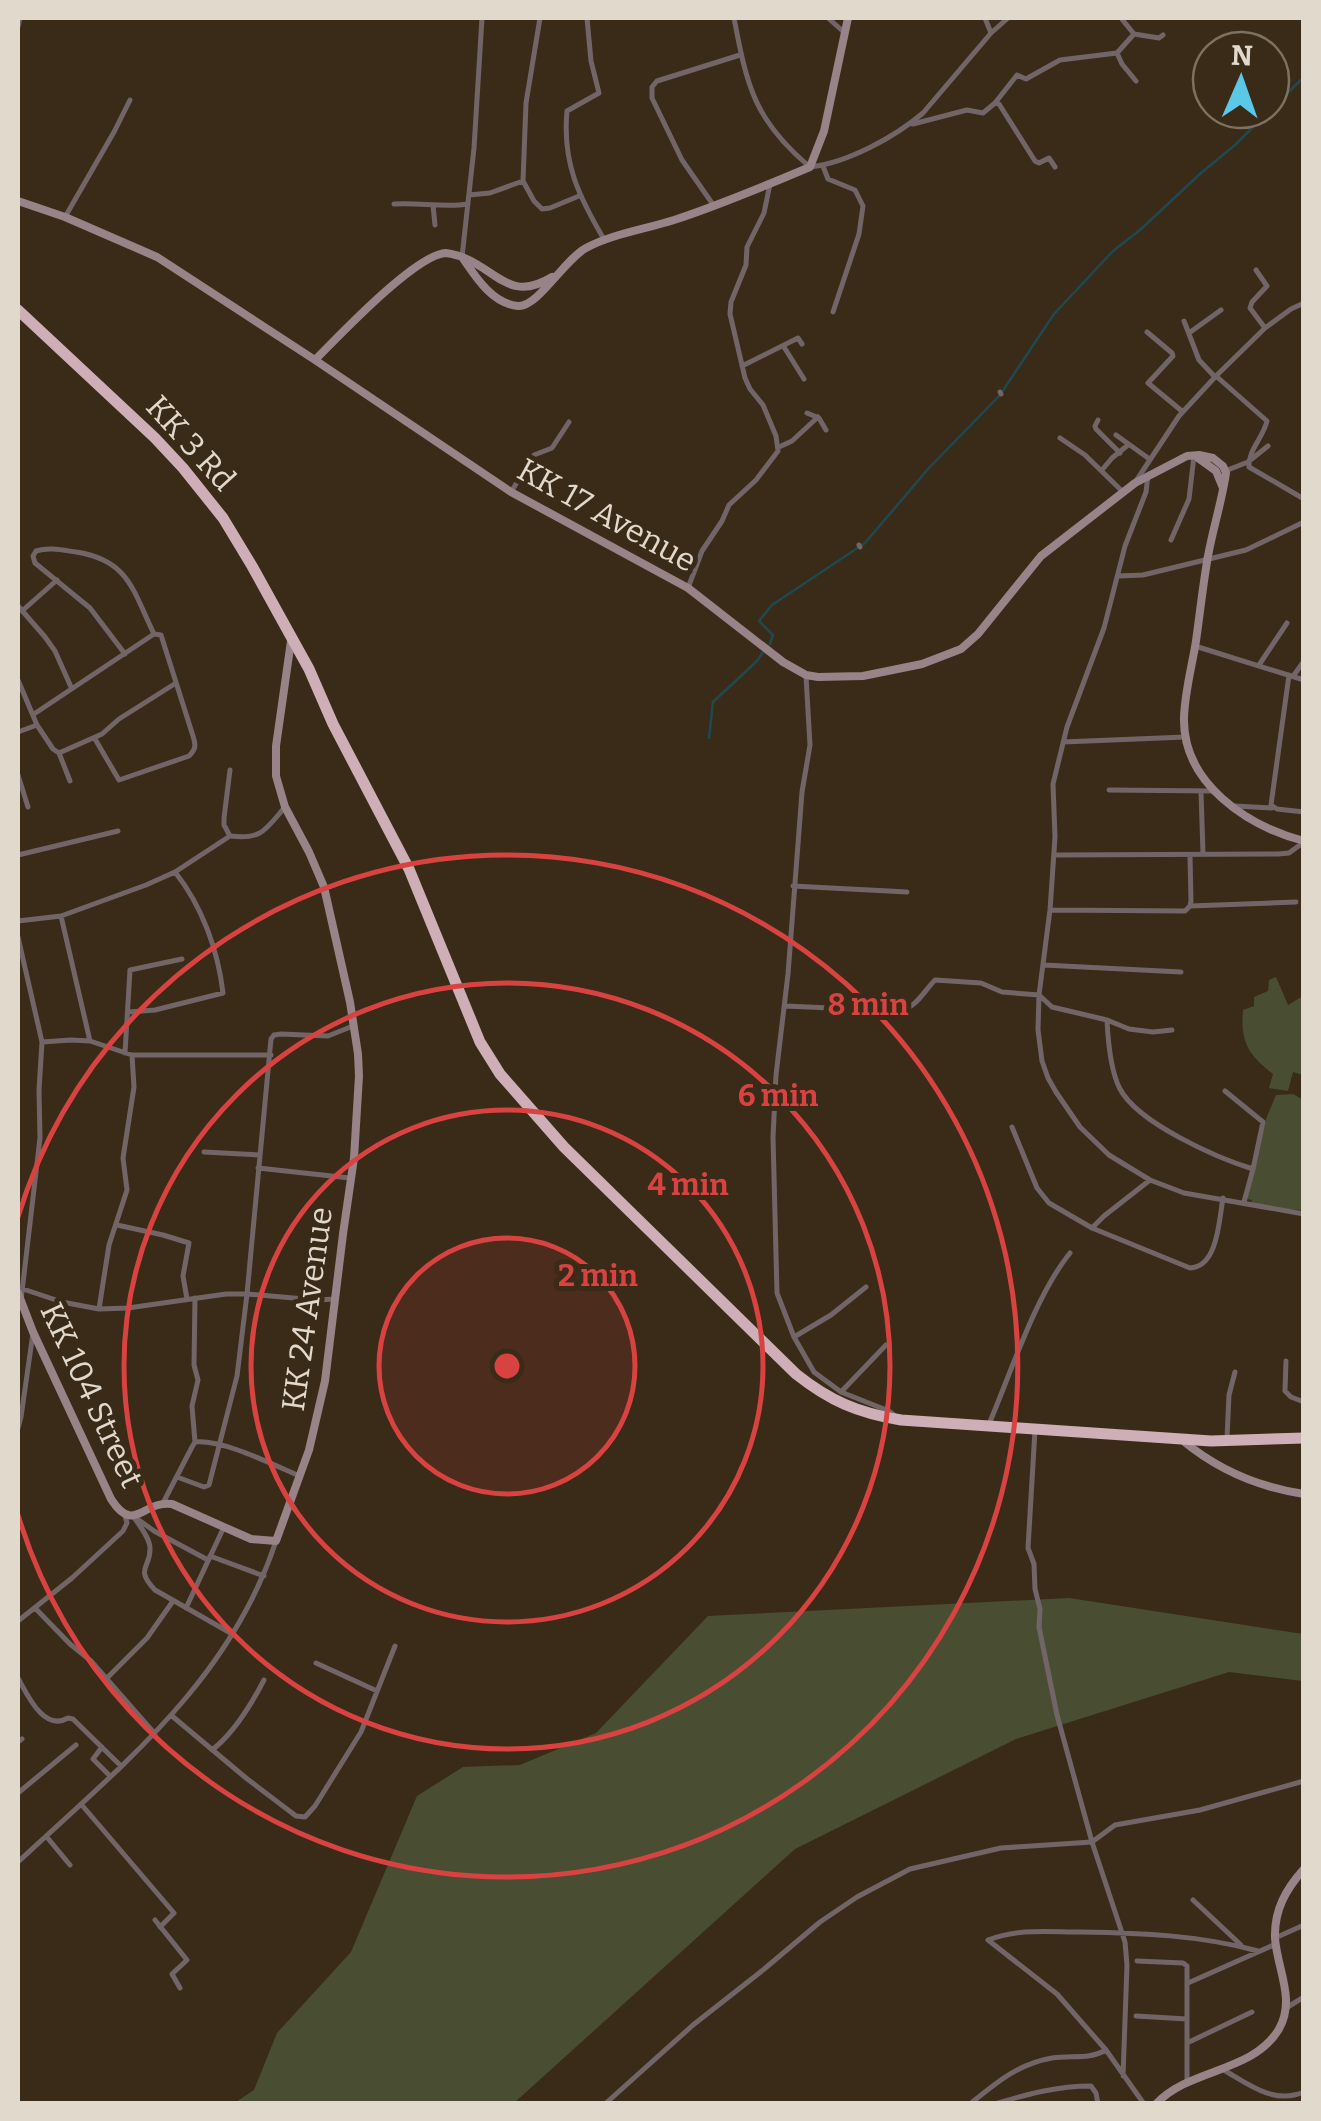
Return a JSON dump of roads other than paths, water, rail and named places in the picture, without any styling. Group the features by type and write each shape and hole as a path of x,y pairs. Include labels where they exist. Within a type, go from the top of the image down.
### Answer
{"highway":[{"name":"KK 3 Rd","path":"18,310 155,438 222,518 309,669 333,724 409,870 489,1058 538,1119 796,1374 818,1391 856,1410 901,1420 1182,1440 1304,1438"}],"street":[{"path":"18,26 20,18"},
{"path":"482,18 462,257 478,281 498,298 520,306 531,303 572,258 588,247 841,160 910,124 1008,18"},
{"path":"540,18 526,104 523,181 542,209 579,196"},
{"path":"587,18 599,93 569,108 566,150 579,196 605,241"},
{"path":"734,18 750,91 772,128 810,168"},
{"path":"828,18 845,33"},
{"path":"810,168 824,131 848,18"},
{"path":"985,18 991,33"},
{"path":"1122,18 1134,34 1159,38 1163,35"},
{"path":"910,124 967,110 983,113 1017,75 1026,79 1060,60 1117,53 1134,34"},
{"path":"1117,53 1136,81"},
{"path":"714,206 682,160 652,92 658,81 740,55"},
{"path":"65,216 130,100"},
{"path":"995,103 1034,161 1049,158 1055,167"},
{"path":"823,166 828,179 855,190 863,206 859,234 832,312"},
{"path":"469,194 523,181"},
{"path":"688,588 702,551 728,505 756,480 779,446 763,405 750,389 730,314 730,302 764,213 770,183"},
{"name":"KK 17 Avenue","path":"18,201 65,216 157,256 511,492 688,588 783,662 806,675"},
{"path":"394,204 468,204"},
{"path":"433,205 435,225"},
{"path":"315,360 398,281 432,257 447,253 462,257 514,286 535,285 556,274"},
{"path":"1256,270 1266,286 1250,308 1265,328"},
{"path":"1135,483 1182,412 1265,328 1304,303"},
{"path":"1189,333 1222,310"},
{"path":"1184,321 1198,360 1266,421 1249,467 1304,499"},
{"path":"1148,332 1173,356 1148,383 1182,412"},
{"path":"742,366 798,338 802,344"},
{"path":"784,347 804,379"},
{"path":"807,413 818,418 826,430"},
{"path":"779,446 792,441 818,418"},
{"path":"1098,420 1096,428 1120,453"},
{"path":"511,492 534,454 552,448 569,422"},
{"path":"1116,435 1148,458"},
{"path":"1060,438 1085,455 1123,492"},
{"path":"1102,470 1129,444"},
{"path":"1225,471 1248,462 1268,446"},
{"path":"1194,456 1216,471 1224,489"},
{"path":"1171,540 1189,499 1194,456"},
{"path":"901,1420 842,1392 814,1372 778,1298 774,1222 776,1075 802,792 810,745 806,675 863,676 922,664 961,649 1042,556 1123,492 1179,459 1213,458 1224,466 1224,489 1208,558 1186,699 1185,737 1212,792 1262,826 1304,842"},
{"path":"1148,475 1104,628 1074,705 1053,784 1055,837 1039,996 1040,1047 1056,1092 1080,1127 1109,1156 1150,1180 1184,1193 1304,1214"},
{"path":"1118,576 1143,575 1259,545 1304,522"},
{"path":"125,654 90,608 33,560 36,551 51,548 110,562 124,575 154,634"},
{"path":"57,580 20,608 54,651 71,687"},
{"path":"1259,665 1287,623"},
{"path":"34,714 154,634 161,635 196,744 194,751 119,780 94,739"},
{"name":"KK 24 Avenue","path":"18,1862 122,1766 210,1671 234,1635 264,1576 314,1432 325,1380 352,1178 358,1054 320,874 280,794 276,762 291,640"},
{"path":"1195,646 1304,680"},
{"path":"1272,808 1291,676 1304,661"},
{"path":"287,676 300,668 309,669"},
{"path":"18,680 36,725 59,753 70,781"},
{"path":"59,753 94,739 176,683"},
{"path":"18,732 36,725"},
{"path":"1063,742 1185,737"},
{"path":"230,770 224,826 230,836"},
{"path":"18,776 28,806"},
{"path":"1108,790 1212,792"},
{"path":"1201,792 1203,853"},
{"path":"1231,806 1304,812"},
{"path":"18,921 62,916 146,885 175,872 230,836 258,836 286,808"},
{"path":"18,855 118,831"},
{"path":"1054,854 1289,852 1304,842"},
{"path":"1190,854 1190,906"},
{"path":"129,1012 155,1010 224,992 216,952 191,893 175,872"},
{"path":"793,886 907,892"},
{"path":"1050,910 1175,912 1190,906 1296,902"},
{"path":"62,916 90,1042"},
{"path":"18,937 42,1042 40,1138 20,1294 114,1310 226,1294 336,1299"},
{"path":"99,1309 109,1245 127,1190 124,1158 134,1086 128,1054 130,970 182,959"},
{"path":"1044,965 1181,972"},
{"path":"785,1006 900,1012 908,1010 938,980 1039,996 1052,1006 1108,1020 1130,1030 1172,1030"},
{"path":"1108,1020 1113,1062 1125,1096 1158,1125 1185,1141 1253,1169"},
{"path":"177,1477 208,1486 237,1376 271,1039 274,1035 328,1036 353,1026"},
{"path":"42,1042 90,1042 128,1054 271,1054"},
{"path":"1225,1091 1263,1122 1244,1202"},
{"path":"1012,1127 1043,1196 1060,1210 1092,1228 1194,1269 1211,1254 1223,1198"},
{"path":"204,1152 260,1155"},
{"path":"258,1168 352,1178"},
{"path":"1092,1228 1150,1180"},
{"path":"116,1225 189,1243 183,1276 191,1299 198,1380 192,1406 195,1442 163,1503"},
{"path":"988,1427 1031,1323 1070,1254"},
{"path":"794,1337 832,1315 866,1287"},
{"name":"KK 104 Street","path":"20,1294 33,1332 111,1499 129,1516 150,1549 146,1581 234,1635"},
{"path":"18,1428 33,1332"},
{"path":"842,1392 886,1345"},
{"path":"1286,1361 1285,1391 1291,1398 1304,1402"},
{"path":"1226,1441 1235,1372"},
{"path":"1036,1430 1028,1548 1034,1564 1039,1627 1057,1715 1126,1948 1122,2076"},
{"path":"1182,1440 1239,1477 1304,1494"},
{"path":"195,1442 220,1444 300,1476"},
{"path":"129,1516 163,1503 251,1539 276,1541"},
{"path":"129,1516 209,1559 264,1576"},
{"path":"18,1621 123,1531 129,1516"},
{"path":"186,1608 224,1528"},
{"path":"106,1679 147,1638 173,1600"},
{"path":"35,1608 91,1661 154,1734"},
{"path":"172,1716 296,1816 304,1817 353,1746 394,1646"},
{"path":"316,1663 377,1691"},
{"path":"18,1678 42,1715 56,1722 70,1718 122,1766"},
{"path":"212,1750 250,1706 264,1680"},
{"path":"18,1793 76,1745"},
{"path":"102,1747 92,1759 110,1776"},
{"path":"605,2104 693,2024 820,1922 910,1869 1001,1848 1092,1842 1115,1825 1200,1810 1304,1781"},
{"path":"81,1804 174,1913 158,1924 187,1960 172,1974 180,1988"},
{"path":"46,1836 70,1865"},
{"path":"1156,2104 1188,2082 1253,2054 1277,2032 1286,2008 1276,1920 1284,1896 1304,1868"},
{"path":"1193,1900 1243,1947"},
{"path":"1188,1983 1258,1952 1304,1925"},
{"path":"1144,2104 1106,2050 1057,1994 988,1940 1024,1931 1122,1932 1164,1934 1258,1952"},
{"path":"1137,1961 1187,1966 1188,2082"},
{"path":"1286,2008 1304,1997"},
{"path":"1187,2043 1252,2012"},
{"path":"1136,2016 1187,2019"},
{"path":"970,2104 1019,2067 1058,2057 1094,2057 1106,2050"},
{"path":"1222,2069 1272,2096 1283,2098 1304,2092"},
{"path":"995,2104 1040,2091 1091,2086 1098,2104"}],"waterway":[{"path":"1291,90 1304,77"},
{"path":"770,644 773,635 759,621 772,605 865,543 928,469 1000,395 1054,314 1113,251 1250,130"},
{"path":"709,738 713,702 763,652"}]}
